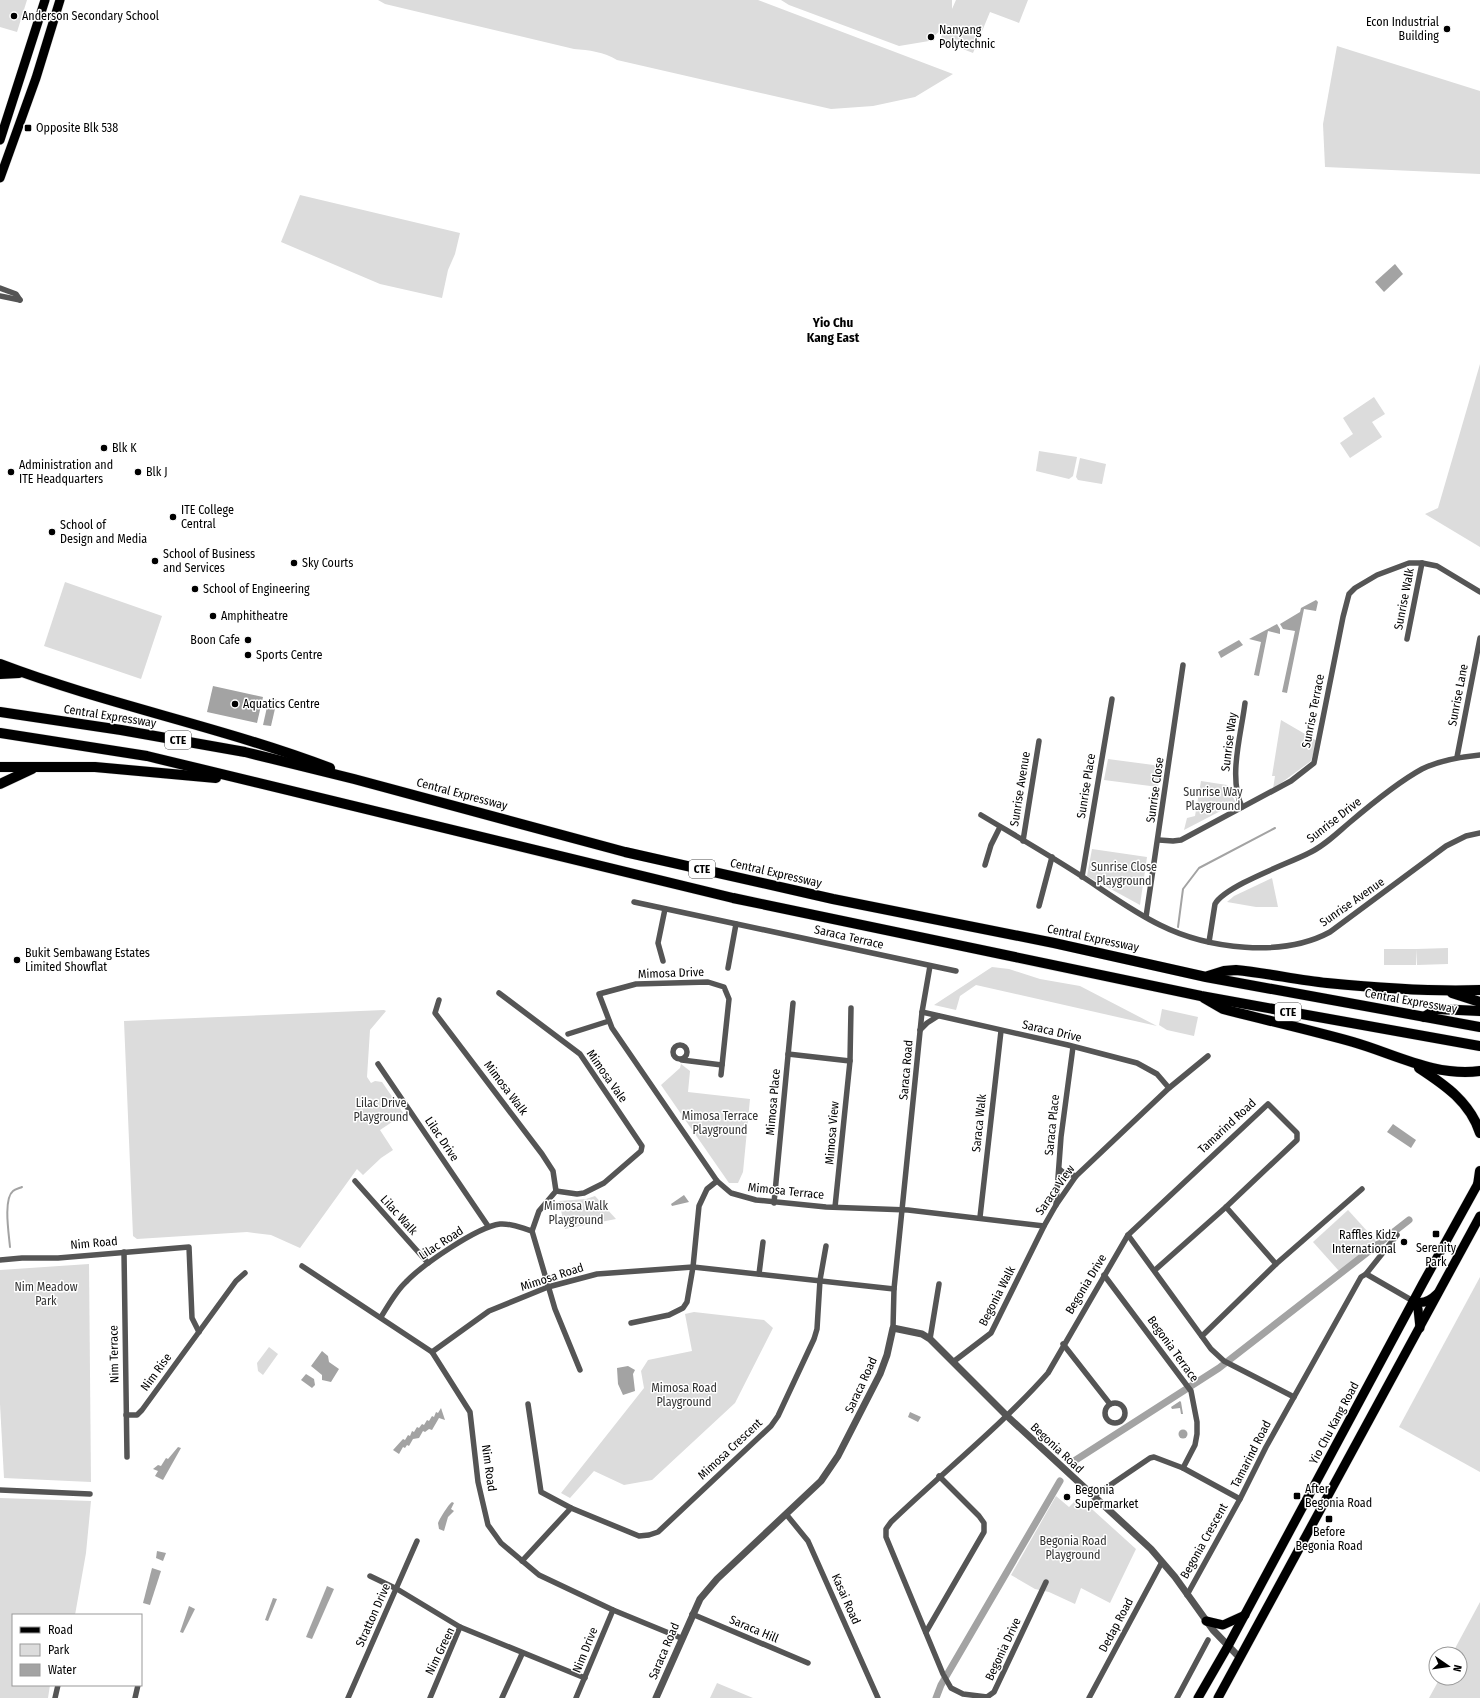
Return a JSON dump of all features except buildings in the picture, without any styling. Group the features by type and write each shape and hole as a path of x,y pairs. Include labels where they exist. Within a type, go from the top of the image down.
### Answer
{"highway":[{"path":"0,664 23,673 144,711 226,733 296,755 354,779"},
{"path":"0,674 23,673"},
{"name":"Central Expressway","path":"0,712 121,730 246,752 354,779 625,852 833,899 1054,943 1206,977 1480,1027"},
{"name":"CTE","path":"0,733 147,756 733,898 1201,996 1480,1046"},
{"path":"0,767 95,767 233,780 246,779"},
{"path":"0,784 38,767"},
{"path":"1206,977 1224,971 1236,970 1326,983 1448,992 1480,990"},
{"path":"1448,992 1480,1002"},
{"path":"1201,996 1223,1009 1354,1042 1411,1062 1443,1071 1480,1071"},
{"path":"1424,1017 1437,1010 1480,1011"},
{"path":"1411,1062 1444,1084 1462,1100 1476,1121 1480,1133"},
{"path":"1479,1183 1480,1171"}],"main road":[{"path":"0,140 23,74 45,0"},
{"path":"0,178 36,78 60,0"},
{"path":"23,74 26,80 31,81 36,78"},
{"name":"Yio Chu Kang Road","path":"1198,1698 1245,1615 1413,1302 1479,1183"},
{"path":"1218,1698 1420,1329 1480,1216"},
{"path":"1413,1302 1418,1303 1426,1301 1441,1289"},
{"path":"1413,1302 1418,1309 1420,1329"},
{"path":"1206,1622 1223,1625 1245,1615"}],"street":[{"path":"0,288 16,294 20,300 0,296"},
{"name":"Sunrise Terrace","path":"1159,840 1181,840 1291,781 1314,762 1343,616 1349,594 1355,588 1377,575 1408,563 1422,563"},
{"path":"1422,563 1437,566 1480,592"},
{"name":"Sunrise Walk","path":"1407,639 1422,563"},
{"name":"Sunrise Lane","path":"1457,757 1480,638"},
{"name":"Sunrise Close","path":"1146,917 1159,840 1183,665"},
{"name":"Sunrise Place","path":"1082,877 1112,699"},
{"name":"Sunrise Way","path":"1242,807 1236,788 1235,775 1245,703"},
{"name":"Sunrise Avenue","path":"1023,841 1039,741"},
{"name":"Sunrise Drive","path":"1209,942 1215,904 1217,900 1253,879 1321,846 1368,807 1421,770 1457,757 1480,755"},
{"name":"Sunrise Avenue","path":"980,815 1052,857 1146,917 1178,932 1209,942 1269,948 1311,941 1321,937 1377,899 1446,846 1466,836 1480,833"},
{"name":"Sunrise Avenue","path":"985,865 991,845 1000,827"},
{"path":"1039,906 1052,857"},
{"name":"Saraca Terrace","path":"634,902 956,971"},
{"path":"663,961 658,943 665,909"},
{"path":"728,968 736,924"},
{"name":"Saraca Road","path":"656,1698 681,1638 700,1599 717,1579 822,1481 838,1456 880,1374 887,1355 893,1328 894,1289 920,1030 930,966"},
{"name":"Mimosa Drive","path":"609,1021 599,994 636,984 708,982 720,984 728,992 729,999 722,1065"},
{"name":"Mimosa Vale","path":"499,993 580,1054 642,1146 641,1151 619,1170 604,1182 584,1193 577,1194 556,1191"},
{"name":"Mimosa Walk","path":"439,1000 435,1013 542,1154 553,1171 556,1191"},
{"name":"Mimosa Place","path":"774,1203 793,1003"},
{"name":"Mimosa View","path":"835,1207 850,1061 851,1008"},
{"name":"Saraca Drive","path":"922,1012 1073,1047 1144,1066 1157,1074 1169,1088"},
{"path":"920,1030 926,1023 938,1016"},
{"path":"568,1034 609,1021"},
{"name":"Mimosa Terrace","path":"609,1021 612,1028 717,1181 724,1188 736,1195 774,1203 903,1209"},
{"name":"Saraca Walk","path":"980,1217 1002,1031"},
{"name":"Saraca Place","path":"1056,1205 1061,1137 1073,1047"},
{"path":"788,1054 850,1061"},
{"name":"Saraca View","path":"903,1209 980,1217 1044,1226 1056,1205 1076,1176 1169,1088 1208,1056"},
{"path":"682,1060 722,1065 721,1075"},
{"name":"Lilac Drive","path":"378,1064 488,1226"},
{"name":"Tamarind Road","path":"1128,1235 1268,1104 1298,1133 1298,1137 1226,1207 1155,1270"},
{"path":"1059,1169 1064,1173 1076,1176"},
{"name":"Lilac Walk","path":"354,1181 428,1263"},
{"path":"631,1323 669,1315 683,1308 688,1296 693,1267 699,1206 707,1190 717,1181"},
{"path":"1202,1336 1276,1264 1362,1188"},
{"path":"556,1191 539,1212 532,1231 548,1287 580,1370"},
{"path":"1226,1207 1276,1264"},
{"name":"Lilac Road","path":"381,1317 405,1282 428,1263 488,1226 510,1224 532,1231"},
{"name":"Begonia Walk","path":"953,1362 991,1333 1044,1226"},
{"path":"1128,1235 1155,1270 1211,1349 1224,1361 1294,1397"},
{"name":"Begonia Drive","path":"1046,1582 994,1692 991,1696 963,1694 951,1688 944,1674 886,1537 886,1529 891,1522 939,1476 1007,1416 1048,1373 1063,1344 1128,1235"},
{"name":"Tamarind Road","path":"1240,1499 1294,1397 1361,1277 1366,1274 1397,1235"},
{"path":"759,1274 763,1242"},
{"path":"820,1280 826,1246"},
{"name":"Nim Road","path":"0,1260 58,1258 189,1247 192,1318 199,1332"},
{"name":"Nim Terrace","path":"124,1252 127,1456"},
{"name":"Nim Road","path":"302,1266 432,1352 470,1412 478,1482 488,1525 501,1543 539,1575 613,1610 681,1638"},
{"name":"Mimosa Road","path":"432,1352 489,1311 548,1287 597,1274 693,1267 894,1289"},
{"name":"Nim Rise","path":"126,1415 137,1415 142,1410 236,1281 245,1273"},
{"path":"1366,1274 1413,1302"},
{"name":"Begonia Terrace","path":"1104,1275 1190,1391 1197,1422 1197,1434 1195,1445 1184,1468"},
{"name":"Mimosa Crescent","path":"528,1404 541,1491 572,1508 640,1536 658,1532 775,1421 814,1339 817,1329 820,1280"},
{"path":"930,1339 939,1284"},
{"name":"Begonia Road","path":"893,1328 922,1334 930,1339 1007,1416 1151,1549 1206,1622 1240,1658"},
{"path":"1063,1344 1110,1404"},
{"name":"Begonia Crescent","path":"1094,1496 1150,1458 1158,1457 1184,1468 1240,1499 1187,1595"},
{"path":"926,1632 984,1532 984,1523 979,1516 939,1476"},
{"path":"0,1490 90,1494"},
{"path":"522,1561 572,1508"},
{"name":"Kasai Road","path":"786,1514 808,1541 878,1698"},
{"name":"Stratton Drive","path":"348,1698 417,1541"},
{"name":"Dedap Road","path":"1089,1698 1162,1562"},
{"path":"370,1576 397,1589 460,1627"},
{"name":"Nim Drive","path":"576,1698 613,1610"},
{"name":"Saraca Hill","path":"692,1614 808,1664"},
{"name":"Nim Green","path":"430,1698 460,1627 522,1654 585,1678"},
{"path":"1177,1698 1208,1640"},
{"path":"502,1698 522,1654"},
{"path":"55,1698 58,1686"},
{"path":"134,1698 138,1686"}],"green space":[{"name":"Anderson Secondary School","path":"0,0 27,0 17,32 0,27"},
{"path":"378,0 758,0 953,74 915,97 873,106 831,109 617,60 596,52 574,49 385,4"},
{"name":"Nanyang Polytechnic","path":"781,0 952,0 952,9 956,0 1028,0 1019,23 990,12 973,53 940,40 946,25 929,41 899,46 789,5"},
{"path":"1337,46 1480,91 1480,174 1325,167 1323,124"},
{"path":"300,195 460,233 455,254 448,270 442,298 380,284 281,242"},
{"path":"1480,364 1480,547 1425,514 1438,508"},
{"path":"1374,397 1385,414 1372,422 1382,437 1350,458 1340,443 1353,434 1343,418"},
{"path":"1039,451 1077,457 1073,476 1069,479 1036,471"},
{"path":"1080,458 1106,464 1102,484 1078,480 1076,477"},
{"path":"65,582 162,616 141,679 44,646"},
{"path":"1281,720 1317,741 1311,761 1273,789 1275,776 1272,776"},
{"path":"1108,759 1161,766 1158,787 1104,780"},
{"name":"Sunrise Way Playground","path":"1201,781 1227,785 1236,803 1184,830 1187,818 1195,816"},
{"name":"Sunrise Close Playground","path":"1092,849 1147,857 1140,905 1087,876"},
{"path":"1272,878 1278,907 1256,907 1227,902 1234,896"},
{"path":"1448,948 1448,964 1417,965 1416,949"},
{"path":"1384,949 1416,949 1416,965 1384,965"},
{"path":"992,967 1009,969 1040,979 1080,986 1157,1026 976,985 960,996 956,1010 934,1005"},
{"path":"1162,1009 1198,1017 1194,1036 1167,1030 1159,1025"},
{"name":"Lilac Drive Playground","path":"386,1011 370,1030 367,1077 371,1083 375,1081 382,1082 404,1114 380,1130 393,1150 381,1158 363,1175 357,1169 300,1248 271,1235 247,1232 137,1239 133,1236 124,1021"},
{"name":"Mimosa Terrace Playground","path":"681,1064 690,1071 688,1092 750,1099 743,1172 738,1183 729,1183 661,1085 680,1068"},
{"name":"Mimosa Walk Playground","path":"595,1196 616,1219 565,1229 559,1201 586,1199"},
{"path":"1348,1210 1377,1242 1339,1271 1313,1242"},
{"name":"Nim Meadow Park","path":"89,1264 91,1482 4,1478 0,1404 0,1270"},
{"path":"1480,1277 1480,1472 1399,1427"},
{"name":"Mimosa Road Playground","path":"694,1312 764,1320 773,1328 735,1403 652,1480 624,1485 594,1471 570,1498 561,1493 644,1388 641,1371 648,1360 692,1351 685,1314"},
{"path":"269,1347 278,1354 263,1375 258,1371 257,1363"},
{"name":"Begonia Road Playground","path":"1056,1496 1069,1507 1074,1502 1078,1506 1083,1501 1136,1549 1110,1603 1081,1588 1075,1604 1049,1592 1035,1589 1011,1575"},
{"path":"0,1498 91,1501 86,1553 75,1614 12,1614 12,1686 50,1686 48,1698 0,1698"},
{"path":"1480,1602 1480,1698 1429,1698 1436,1686 1468,1686 1468,1646 1456,1646"},
{"path":"717,1683 753,1698 710,1698"}],"water":[{"path":"1395,264 1403,274 1384,292 1375,282"},
{"path":"1316,600 1318,602 1316,611 1304,609 1287,693 1282,692 1295,631 1283,629 1280,624 1300,612 1301,608"},
{"path":"1277,624 1280,629 1280,634 1268,631 1259,676 1254,675 1261,642 1249,639"},
{"path":"1239,640 1243,645 1221,658 1218,652"},
{"name":"Aquatics Centre","path":"213,686 263,697 257,723 207,712"},
{"path":"269,698 277,700 271,726 263,725"},
{"path":"1393,1124 1416,1140 1411,1148 1387,1132"},
{"path":"684,1195 689,1202 672,1206 671,1204"},
{"path":"322,1351 328,1356 329,1362 339,1369 331,1382 322,1380 322,1375 311,1366"},
{"path":"628,1366 635,1370 633,1374 635,1391 623,1395 618,1384 617,1368"},
{"path":"306,1374 314,1379 315,1385 312,1388 301,1380"},
{"path":"1180,1401 1183,1414 1181,1414 1180,1408 1172,1409 1171,1407"},
{"path":"441,1408 445,1420 439,1418 432,1430 429,1429 425,1432 423,1431 419,1438 413,1439 409,1446 407,1445 405,1448 403,1447 399,1454 393,1450 403,1439 405,1440 408,1435 410,1436 412,1431 414,1432 417,1427 419,1428 422,1424 424,1425 432,1416 434,1417 436,1412 438,1413"},
{"path":"910,1412 921,1417 918,1422 908,1417"},
{"path":"1181,1430 1185,1430 1187,1434 1185,1438 1181,1438 1179,1436 1179,1432"},
{"path":"178,1447 181,1448 163,1480 155,1476 158,1471 153,1469 158,1465 161,1466 166,1458 168,1459"},
{"path":"452,1502 454,1503 451,1509 454,1511 448,1517 444,1531 439,1529 438,1523"},
{"path":"157,1551 166,1553 163,1561 156,1558"},
{"path":"152,1568 161,1571 150,1605 143,1603"},
{"path":"327,1586 334,1589 312,1639 306,1637"},
{"path":"273,1598 277,1599 268,1621 265,1620"},
{"path":"189,1606 195,1609 183,1633 180,1632"}],"waterway":[{"path":"1178,927 1183,889 1199,868 1275,828"},
{"path":"10,1247 7,1218 8,1201 13,1191 22,1187"},
{"path":"1071,1463 1219,1368 1409,1220"},
{"path":"936,1698 941,1685 1060,1481"}],"place":[{"name":"Anderson Secondary School","path":"14,16"},
{"name":"Econ Industrial Building","path":"1447,29"},
{"name":"Nanyang Polytechnic","path":"931,37"},
{"name":"Opposite Blk 538","path":"28,128"},
{"name":"Blk K","path":"104,448"},
{"name":"Administration and ITE Headquarters","path":"11,472"},
{"name":"Blk J","path":"138,472"},
{"name":"ITE College Central","path":"173,517"},
{"name":"School of Design and Media","path":"52,532"},
{"name":"School of Business and Services","path":"155,561"},
{"name":"Sky Courts","path":"294,563"},
{"name":"School of Engineering","path":"195,589"},
{"name":"Amphitheatre","path":"213,616"},
{"name":"Boon Cafe","path":"248,640"},
{"name":"Sports Centre","path":"248,655"},
{"name":"Aquatics Centre","path":"235,704"},
{"name":"Bukit Sembawang Estates Limited Showflat","path":"17,960"},
{"name":"Serenity Park","path":"1436,1234"},
{"name":"Raffles Kidz International","path":"1404,1242"},
{"name":"After Begonia Road","path":"1297,1496"},
{"name":"Begonia Supermarket","path":"1067,1497"},
{"name":"Before Begonia Road","path":"1329,1519"}],"district":[{"name":"Yio Chu Kang East","path":"833,330"}]}
